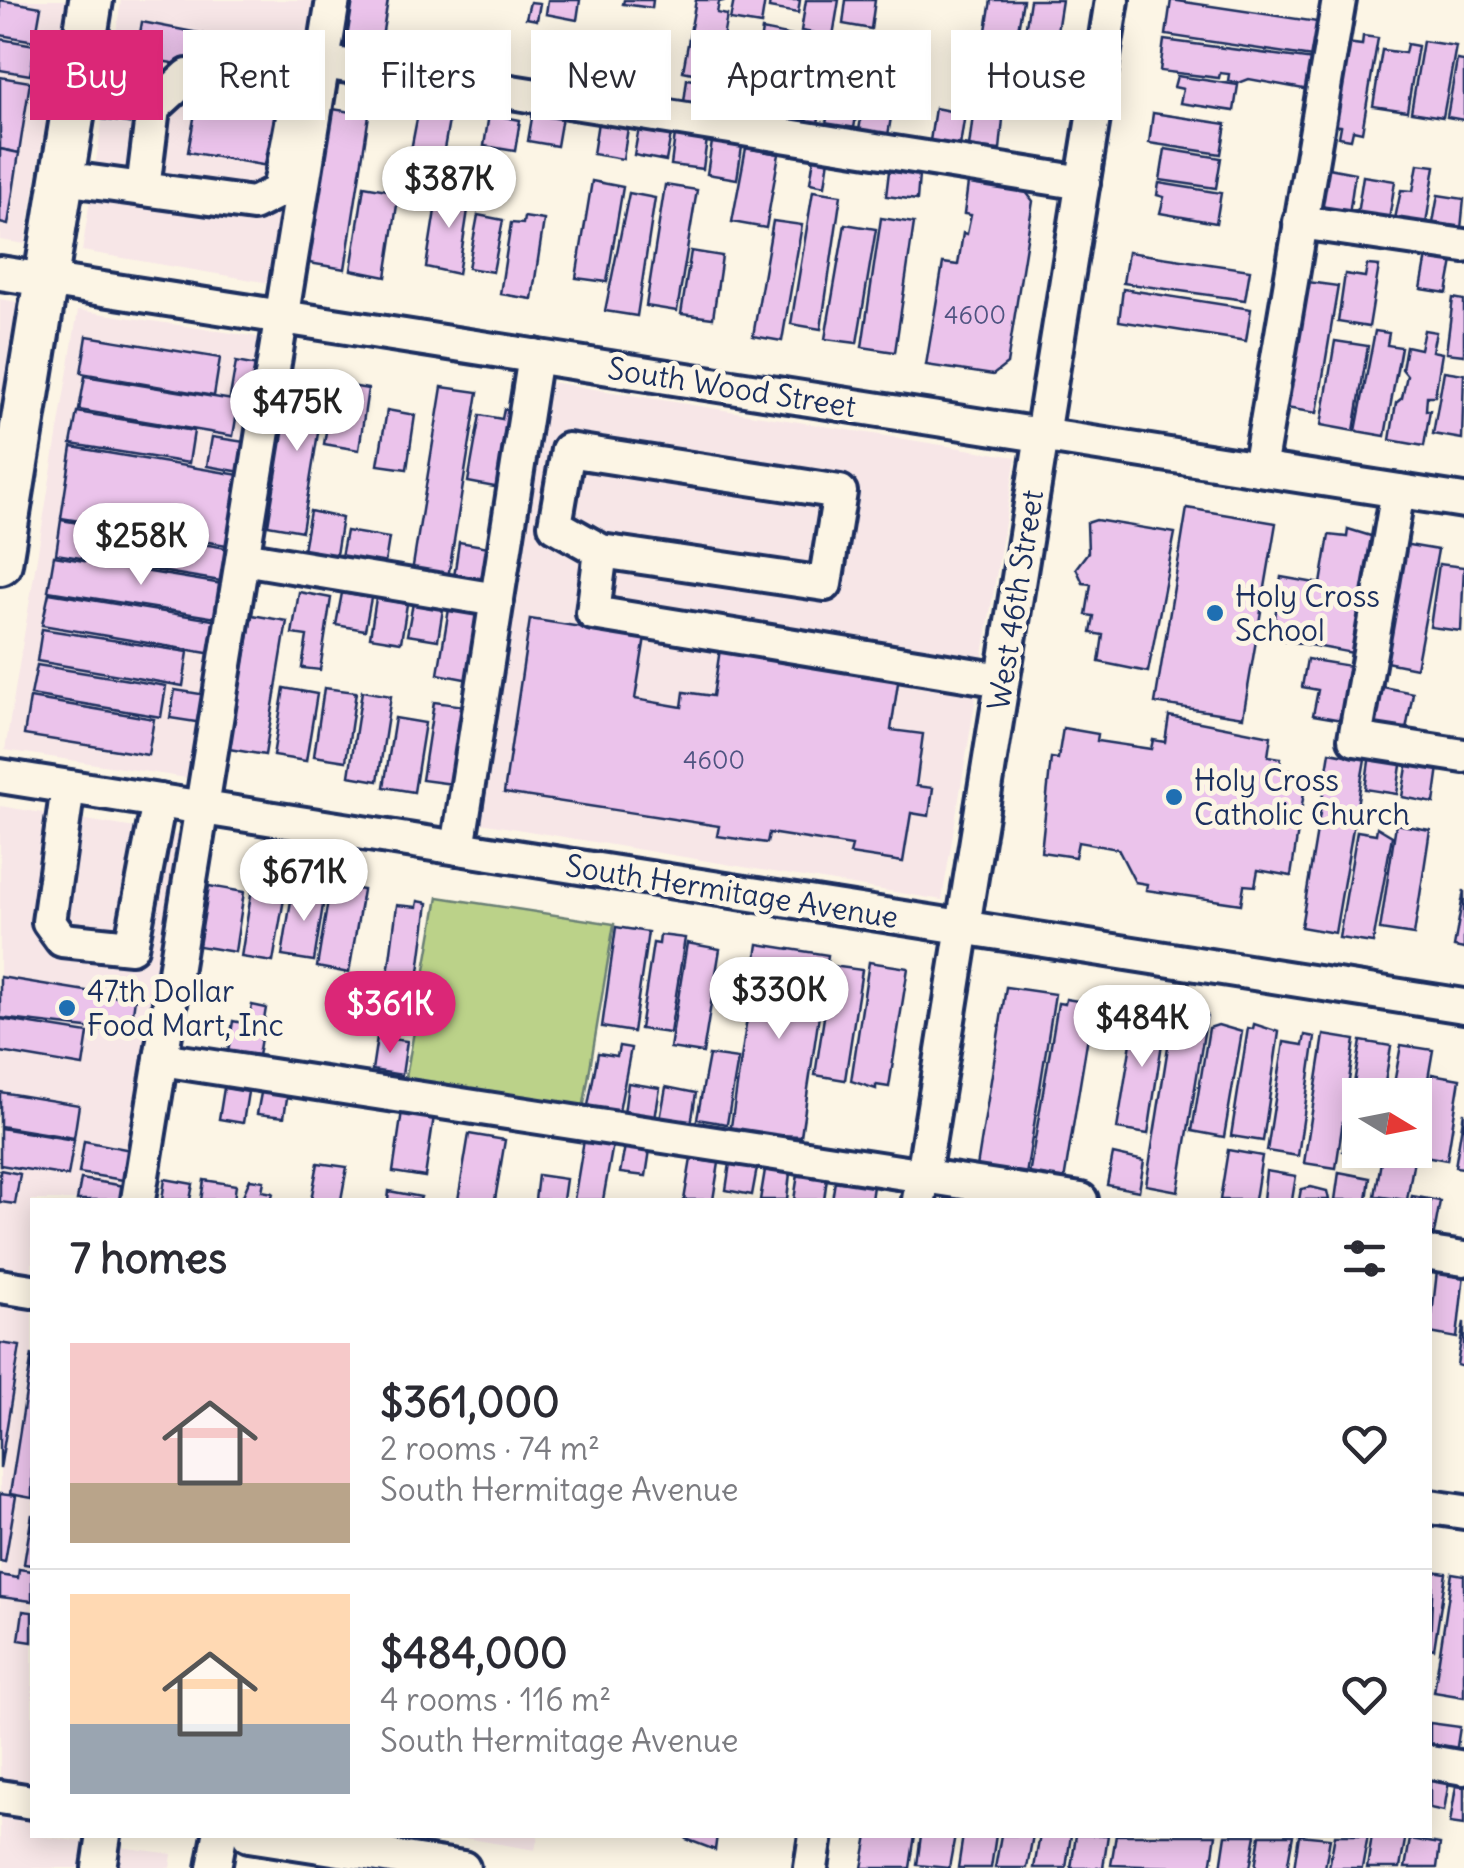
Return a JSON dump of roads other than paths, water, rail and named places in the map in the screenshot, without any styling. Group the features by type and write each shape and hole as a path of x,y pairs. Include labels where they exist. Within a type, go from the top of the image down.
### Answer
{"main road":[{"path":"86,30 91,0"},
{"path":"0,563 6,485 72,120"}],"street":[{"path":"325,51 334,0"},
{"name":"West 46th Street","path":"921,1188 1112,0"},
{"path":"1259,469 1338,0"},
{"path":"325,62 1082,183"},
{"path":"62,178 253,204 279,191 297,97 188,76 163,99"},
{"path":"143,189 152,120"},
{"path":"138,1198 314,120"},
{"path":"1300,222 1464,246"},
{"name":"South Wood Street","path":"0,272 1464,501"},
{"path":"458,848 535,356"},
{"path":"568,450 840,492 825,584 602,551 555,524 568,450"},
{"path":"1398,491 1355,739 1464,756"},
{"path":"602,551 593,613 1002,680"},
{"path":"242,558 497,600"},
{"name":"South Hermitage Avenue","path":"0,776 1464,1006"},
{"path":"68,786 48,922 62,940 131,947 159,800"},
{"path":"161,1059 921,1188 1055,1198"},
{"path":"1432,1254 1464,1259"},
{"path":"0,1286 30,1291"},
{"path":"1432,1506 1464,1512"},
{"path":"1432,1762 1464,1768"},
{"path":"0,1797 30,1802"},
{"path":"99,1868 104,1838"},
{"path":"214,1868 219,1838"},
{"path":"268,1838 463,1868"},
{"path":"811,1868 816,1838"}],"place":[{"name":"Holy Cross School","path":"1215,613"},
{"name":"Holy Cross Catholic Church","path":"1174,797"},
{"name":"47th Dollar Food Mart, Inc","path":"67,1008"}]}
